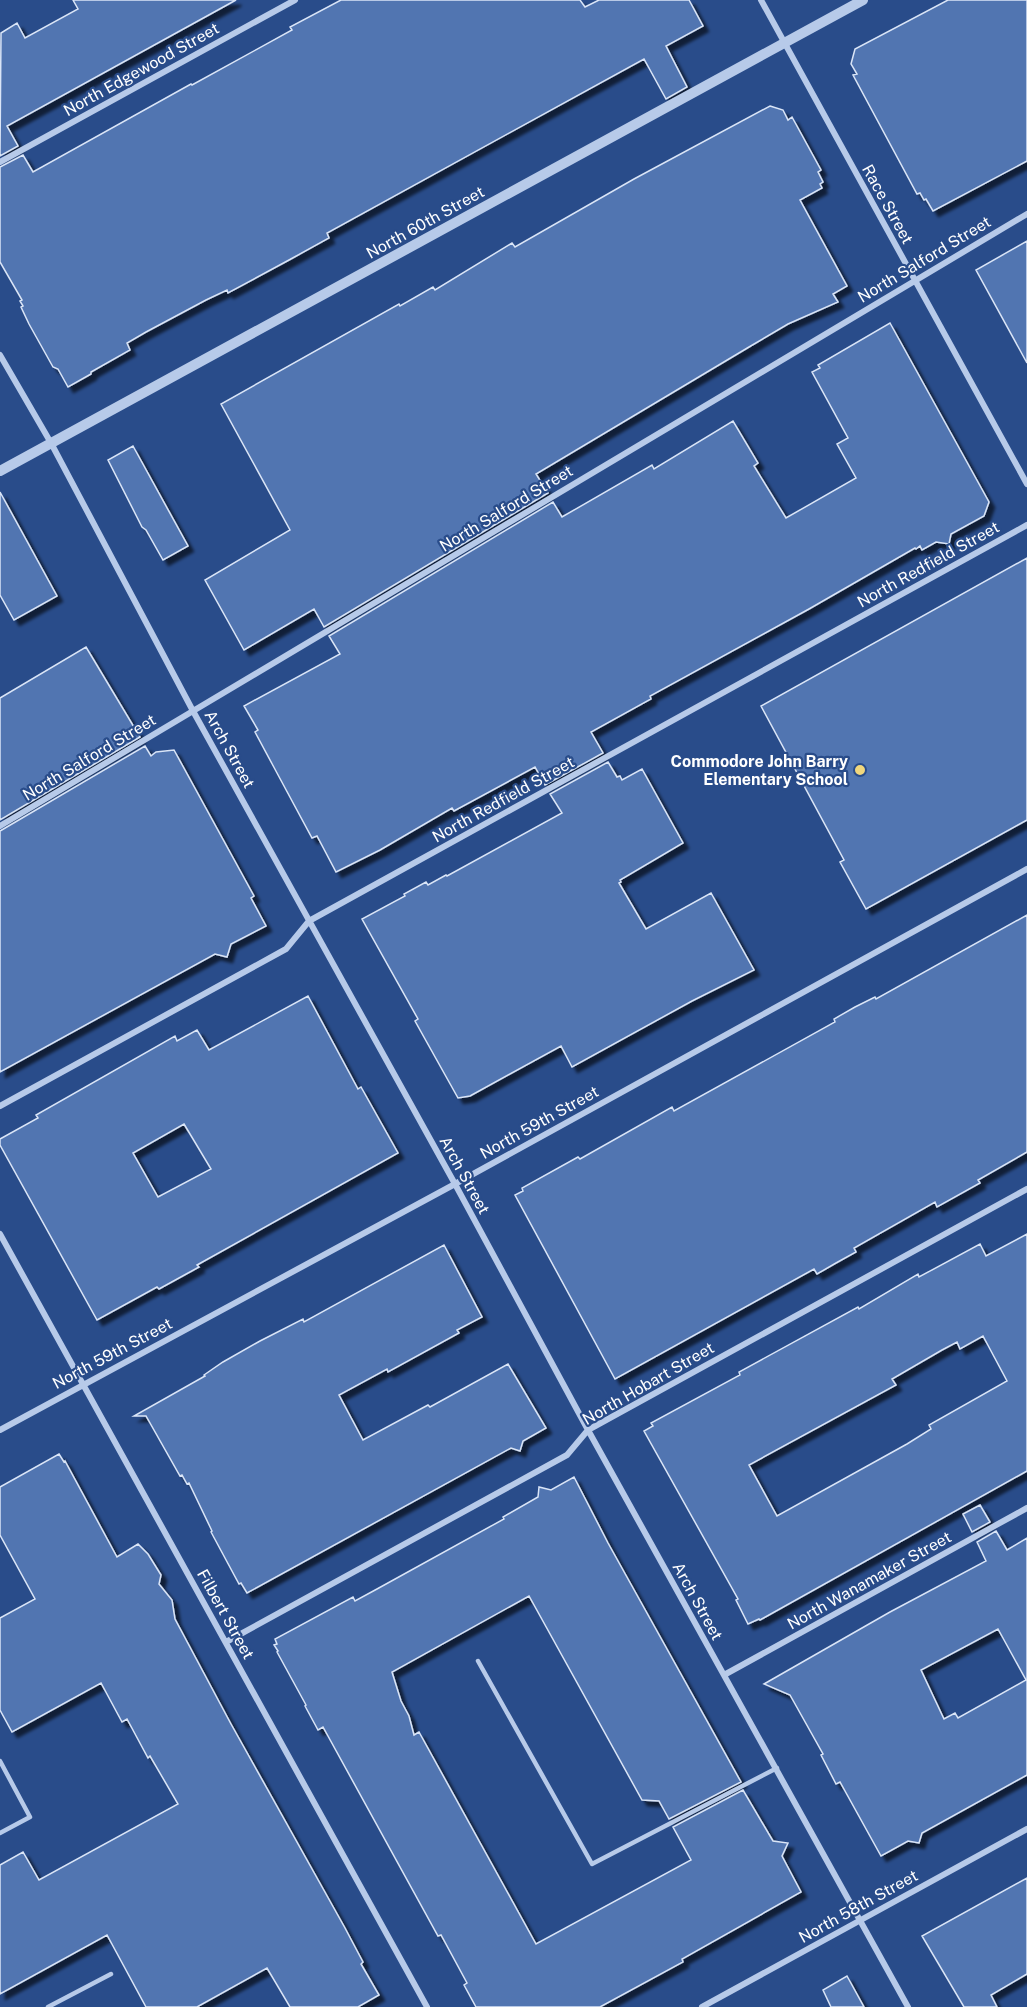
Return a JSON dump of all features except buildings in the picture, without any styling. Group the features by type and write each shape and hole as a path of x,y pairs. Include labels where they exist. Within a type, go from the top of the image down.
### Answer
{"street":[{"name":"North Edgewood Street","path":"0,162 295,0"},
{"name":"Race Street","path":"760,0 1027,484"},
{"name":"North 60th Street","path":"0,471 863,0"},
{"name":"North Salford Street","path":"0,826 1027,214"},
{"name":"Arch Street","path":"0,355 51,443 193,711 455,1184 588,1430 908,2007"},
{"name":"North Redfield Street","path":"0,1106 286,949 309,921 1027,525"},
{"name":"North 59th Street","path":"0,1430 455,1184 1027,868"},
{"name":"North Hobart Street","path":"226,1642 567,1455 588,1430 1027,1188"},
{"name":"Filbert Street","path":"0,1234 427,2007"},
{"name":"North Wanamaker Street","path":"724,1675 1027,1508"},
{"name":"North 58th Street","path":"702,2007 1027,1829"}],"lane":[{"path":"478,1661 592,1864 777,1768"},
{"path":"0,1761 30,1817 0,1833"},
{"path":"48,2007 111,1974"}],"place":[{"name":"Commodore John Barry Elementary School","path":"860,770"}]}
